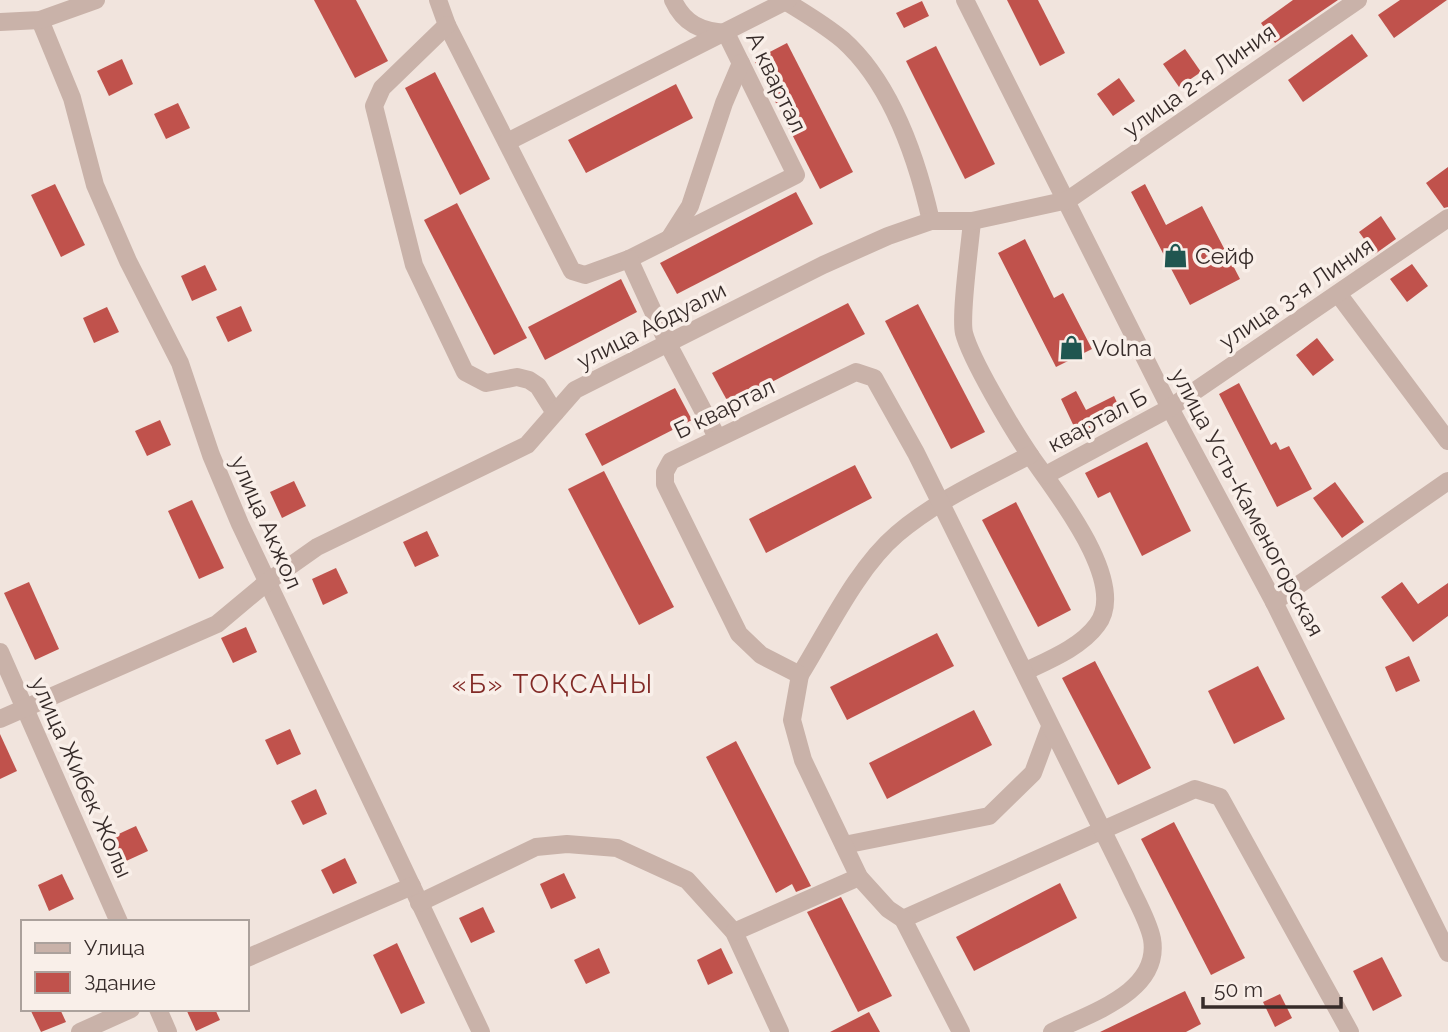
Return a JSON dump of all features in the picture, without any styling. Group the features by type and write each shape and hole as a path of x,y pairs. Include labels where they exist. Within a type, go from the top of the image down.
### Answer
{"street":[{"path":"0,22 40,20 96,0"},
{"path":"438,0 447,25 572,271 584,275 629,259 668,239 690,206 724,103 741,63"},
{"name":"А квартал","path":"668,239 796,175 726,33 697,28 687,22 673,0"},
{"name":"улица Усть-Каменогорская","path":"965,0 1068,200 1170,408 1274,601 1448,953"},
{"name":"улица 2-я Линия","path":"1068,200 1358,0"},
{"path":"507,142 787,1 845,42 870,72 905,137 921,178 931,220 972,221 1068,200"},
{"name":"улица Акжол","path":"40,20 72,98 95,186 128,261 180,363 211,455 266,583 481,1032"},
{"path":"447,25 382,88 374,106 414,265 465,372 486,383 517,377 529,380 538,386 555,413"},
{"name":"улица 3-я Линия","path":"1170,408 1448,218"},
{"name":"улица Абдуали","path":"0,719 217,624 266,583 317,547 527,445 575,390 822,265 931,220"},
{"path":"972,221 964,332 979,366 1030,455 1046,475 1088,543 1103,584 1105,608 1098,625 1080,639 1026,671"},
{"path":"629,259 668,344 718,437"},
{"path":"1339,295 1448,441"},
{"name":"Б квартал","path":"800,675 761,655 739,634 665,484 665,472 671,461 856,372 874,378 1026,671 1050,727 1152,939 1151,963 1137,988 1052,1032"},
{"name":"квартал Б","path":"1046,475 1170,408"},
{"path":"961,1032 903,919 888,909 859,877 795,740 792,720 800,675 859,579 895,536 939,503 1030,455"},
{"path":"1274,601 1448,481"},
{"name":"улица Жибек Жолы","path":"0,652 117,920"},
{"path":"844,845 989,816 1033,773 1050,727"},
{"path":"903,919 1195,789 1220,797 1350,1032"},
{"path":"248,958 536,847 567,844 617,848 687,880 734,932 780,1032"},
{"path":"734,932 859,877"},
{"path":"80,1032 127,1011"},
{"path":"159,1011 167,1032"}],"building":[{"path":"314,0 356,0 388,61 355,78"},
{"path":"1007,0 1038,0 1065,53 1040,66"},
{"path":"1293,0 1338,0 1275,43 1261,23"},
{"path":"1400,0 1447,0 1394,38 1378,15"},
{"path":"922,1 929,16 904,28 896,13"},
{"path":"1352,34 1368,56 1303,102 1288,80"},
{"path":"787,43 853,172 820,189 754,60"},
{"path":"936,46 995,164 965,179 906,61"},
{"path":"1185,49 1201,72 1179,87 1163,64"},
{"path":"122,59 133,84 109,96 97,71"},
{"path":"435,72 490,179 460,195 405,88"},
{"path":"1119,78 1135,101 1113,116 1097,94"},
{"path":"676,84 693,118 586,173 568,140"},
{"path":"178,103 190,128 166,139 154,114"},
{"path":"1448,167 1448,207 1444,208 1426,183"},
{"path":"55,184 85,245 61,257 31,195"},
{"path":"1145,184 1166,225 1202,206 1240,279 1190,305 1131,192"},
{"path":"796,192 813,224 677,294 660,263"},
{"path":"457,203 527,338 494,355 424,220"},
{"path":"1381,216 1396,239 1375,254 1359,232"},
{"path":"1025,239 1054,298 1063,293 1092,349 1056,367 998,253"},
{"path":"1412,264 1428,286 1407,302 1390,279"},
{"path":"205,265 217,290 192,301 181,276"},
{"path":"621,279 637,312 545,360 528,327"},
{"path":"848,303 865,334 729,404 712,373"},
{"path":"918,304 985,432 951,449 885,321"},
{"path":"241,306 252,331 228,342 216,317"},
{"path":"107,307 119,332 94,343 83,318"},
{"path":"1317,338 1334,360 1313,376 1296,355"},
{"path":"1239,383 1271,445 1276,442 1280,450 1289,446 1312,489 1277,507 1219,394"},
{"path":"675,388 692,420 602,466 585,434"},
{"path":"1076,391 1086,410 1114,396 1122,413 1078,435 1061,399"},
{"path":"160,420 171,445 147,456 135,431"},
{"path":"1147,442 1191,531 1142,556 1110,492 1098,498 1085,473"},
{"path":"855,465 872,498 766,553 749,519"},
{"path":"604,471 674,607 639,625 568,489"},
{"path":"294,481 306,506 282,518 270,492"},
{"path":"1335,482 1364,522 1342,538 1313,498"},
{"path":"192,500 224,568 199,579 168,511"},
{"path":"1016,502 1071,610 1038,627 982,520"},
{"path":"427,531 439,556 415,567 403,542"},
{"path":"336,568 348,593 323,605 312,579"},
{"path":"29,582 59,649 35,660 4,593"},
{"path":"1402,582 1418,604 1448,583 1448,616 1413,642 1381,597"},
{"path":"246,627 257,652 233,663 221,638"},
{"path":"937,633 954,666 847,720 830,687"},
{"path":"1409,656 1420,681 1396,692 1385,667"},
{"path":"1095,661 1151,768 1118,785 1062,678"},
{"path":"1258,666 1285,719 1234,744 1208,691"},
{"path":"974,710 992,745 887,799 869,763"},
{"path":"290,729 301,754 277,765 265,740"},
{"path":"0,734 17,771 0,779"},
{"path":"736,741 811,886 796,892 792,884 776,893 706,757"},
{"path":"316,789 327,814 303,825 291,801"},
{"path":"1174,822 1245,958 1211,975 1141,839"},
{"path":"136,826 148,851 124,862 112,837"},
{"path":"345,858 357,883 333,894 321,870"},
{"path":"564,873 576,898 551,909 540,884"},
{"path":"62,874 74,899 49,911 38,885"},
{"path":"1060,883 1077,918 974,971 956,937"},
{"path":"841,897 892,996 858,1012 807,912"},
{"path":"483,907 495,932 471,943 459,918"},
{"path":"397,943 425,1003 401,1014 373,955"},
{"path":"599,948 610,973 586,984 574,960"},
{"path":"721,948 733,973 708,985 697,960"},
{"path":"1382,957 1402,996 1373,1011 1353,971"},
{"path":"1185,991 1201,1024 1186,1032 1100,1032"},
{"path":"1280,994 1292,1018 1275,1027 1263,1002"},
{"path":"31,1011 61,1011 66,1022 41,1032"},
{"path":"187,1011 216,1011 220,1020 196,1031"},
{"path":"869,1012 880,1032 830,1032"}],"place":[{"name":"Сейф","path":"1175,255"},
{"name":"Volna","path":"1072,347"}],"district":[{"name":"«Б» ТОҚСАНЫ","path":"553,684"}]}
